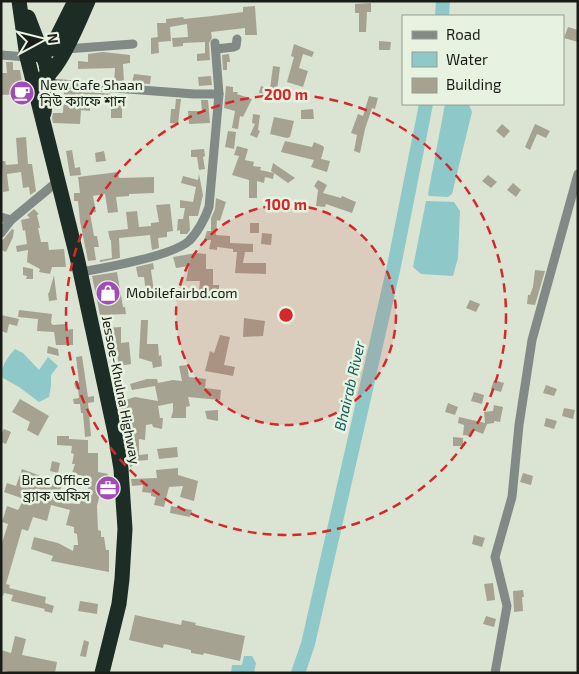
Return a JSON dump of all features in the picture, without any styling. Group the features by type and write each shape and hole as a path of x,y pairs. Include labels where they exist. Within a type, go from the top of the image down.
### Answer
{"highway":[{"path":"21,1 34,55 48,80"},
{"path":"34,55 51,49 74,1"},
{"path":"44,117 48,80 58,64 88,1"},
{"path":"34,55 33,81 44,117"},
{"path":"33,81 48,80"},
{"name":"Jessoe-Khulna Highway","path":"44,117 81,272 121,469 125,529 124,551 119,604 102,673"}],"street":[{"path":"81,272 118,265 173,250 190,240 206,216 209,208 219,94 216,46 234,48 237,39"},
{"path":"66,48 133,44"},
{"path":"1,55 34,55"},
{"path":"48,80 194,94 219,94"},
{"path":"495,673 507,606 495,557 512,497 519,425 532,340 578,174"},
{"path":"1,233 11,220 58,181"},
{"path":"1,217 11,220"}],"water":[{"path":"445,105 469,105 472,112 452,194 448,197 429,196"},
{"path":"426,201 454,202 460,211 458,258 453,276 421,274 413,267"},
{"path":"15,349 23,353 39,370 48,357 58,366 51,375 49,397 39,402 3,378 3,366"},
{"path":"244,656 252,656 256,663 254,673 231,673 232,665 242,665"}],"building":[{"path":"371,3 371,12 367,12 366,32 359,32 359,13 355,13 355,4"},
{"path":"255,6 257,35 245,35 245,28 211,32 212,38 209,43 210,60 197,61 197,54 205,53 205,42 183,43 183,46 173,47 172,38 188,37 187,24 170,27 171,41 158,42 157,23 166,23 166,19 183,17 184,19 243,12 243,7"},
{"path":"568,27 578,30 578,42 564,38"},
{"path":"158,37 159,53 151,54 151,38"},
{"path":"379,41 391,42 390,50 379,50"},
{"path":"294,44 314,52 312,57 303,54 299,68 308,71 303,87 287,82 294,57 291,56"},
{"path":"103,52 130,55 130,63 123,64 124,82 114,82 115,68 78,69 78,61 88,62 88,54"},
{"path":"229,54 230,62 227,62 227,70 223,70 222,55"},
{"path":"6,62 13,62 13,70 20,70 24,94 1,95 1,73 7,73"},
{"path":"273,66 280,67 277,91 282,93 282,95 259,93 261,86 270,89"},
{"path":"134,74 151,76 150,84 132,83"},
{"path":"211,76 212,85 199,86 198,77"},
{"path":"226,86 233,87 233,92 238,92 237,94 252,99 243,117 240,116 238,129 232,128 235,111 224,108"},
{"path":"64,90 125,95 125,108 122,107 122,118 111,118 111,100 90,97 90,111 81,110 80,124 53,123 53,113 63,113"},
{"path":"369,96 378,98 375,109 372,108 365,129 360,153 354,151 357,135 351,133 358,114 363,116"},
{"path":"176,99 181,99 178,124 170,123 171,109 175,109"},
{"path":"201,100 208,100 210,123 189,124 188,111 202,111"},
{"path":"313,109 314,119 301,119 301,110"},
{"path":"253,114 260,115 258,130 260,131 257,138 250,135 255,124 252,123"},
{"path":"274,117 294,121 290,137 270,134"},
{"path":"502,124 510,131 504,138 496,131"},
{"path":"535,124 550,131 546,138 537,134 530,150 525,147"},
{"path":"228,131 236,132 234,149 225,147"},
{"path":"26,137 28,164 32,164 36,191 30,195 29,187 23,188 21,172 7,174 9,191 3,192 2,161 5,161 6,165 18,164 16,138"},
{"path":"285,141 312,147 314,142 323,146 321,159 330,161 327,172 311,167 314,160 281,152"},
{"path":"237,146 248,149 245,160 254,162 253,166 261,167 260,170 274,173 273,179 265,177 264,183 257,181 257,198 249,198 249,180 232,175 239,156 234,155"},
{"path":"204,149 205,169 199,170 197,157 191,157 191,150"},
{"path":"72,150 75,168 80,167 81,175 70,176 66,151"},
{"path":"104,151 106,161 96,162 95,153"},
{"path":"273,163 295,178 288,183 271,171"},
{"path":"118,172 119,178 154,177 154,193 129,194 129,196 116,197 118,212 108,213 105,194 93,196 96,212 90,213 94,236 97,236 99,247 94,247 96,260 88,261 78,201 74,201 74,193 80,193 78,177"},
{"path":"199,174 203,195 198,216 189,216 190,230 187,234 180,234 180,230 177,231 178,219 183,219 185,208 180,208 180,200 193,202 196,187 181,183 183,176 198,180"},
{"path":"488,175 497,182 491,188 482,181"},
{"path":"318,180 327,185 323,193 341,198 342,196 356,202 352,213 326,204 325,207 316,206 318,190 314,186"},
{"path":"513,183 521,190 516,197 507,190"},
{"path":"216,198 226,202 220,221 217,220 216,235 230,236 230,243 253,244 253,252 245,252 243,263 266,263 266,274 235,273 237,252 233,252 233,249 217,247 217,250 209,249 211,240 204,240 207,231 211,231 211,218 215,209"},
{"path":"170,204 173,231 167,232 167,237 158,238 159,248 152,250 150,235 119,238 120,258 100,262 100,260 112,258 111,240 108,231 128,229 126,212 137,211 139,227 151,226 151,223 159,222 156,205"},
{"path":"34,209 39,214 37,215 41,242 48,242 49,250 64,249 66,267 52,267 50,274 39,272 40,269 27,262 28,250 17,252 16,246 27,244 21,220 30,218 27,215"},
{"path":"250,223 259,223 259,233 250,233"},
{"path":"12,229 14,230 13,237 6,252 1,250 1,242"},
{"path":"262,233 272,234 271,245 261,244"},
{"path":"196,253 206,254 206,269 213,269 213,285 219,285 219,292 199,291 200,281 186,281 189,266 176,268 173,257"},
{"path":"153,263 154,269 151,270 154,292 146,293 144,277 138,277 136,267"},
{"path":"23,267 33,269 33,279 26,279 27,276 23,275"},
{"path":"535,270 545,271 535,305 527,304 528,295 530,295 533,287"},
{"path":"117,272 126,314 100,315 92,276"},
{"path":"54,275 57,300 49,301 48,293"},
{"path":"470,300 480,304 476,312 466,308"},
{"path":"19,310 52,314 51,323 53,325 65,324 65,330 73,329 73,345 56,345 54,332 37,331 38,319 18,317"},
{"path":"1,315 19,319 17,326 9,324 7,333 1,331"},
{"path":"244,318 265,321 263,336 243,337"},
{"path":"141,320 148,320 147,344 158,344 162,366 153,368 152,362 139,358"},
{"path":"121,327 121,343 129,342 131,364 119,366 117,355 109,353 106,328"},
{"path":"220,335 230,337 224,365 235,367 233,376 205,371 210,351 214,353"},
{"path":"48,346 58,349 59,356 47,353"},
{"path":"82,356 88,397 94,396 94,402 88,403 91,436 85,437 83,413 81,413 80,404 74,404 73,399 79,398 78,389 76,389 74,383 79,382 76,357"},
{"path":"187,365 189,377 206,379 205,388 221,390 220,400 188,397 190,406 186,407 186,418 171,418 173,403 158,406 160,418 163,418 162,429 153,427 152,424 146,425 145,440 139,439 139,455 148,454 148,460 135,461 136,464 130,467 126,442 129,442 118,402 135,397 158,401 155,386 132,390 130,384 147,379 157,379 158,383 173,380 182,381 179,366"},
{"path":"121,369 122,377 113,379 111,371"},
{"path":"494,380 504,383 501,392 491,389"},
{"path":"546,385 557,389 554,396 543,393"},
{"path":"474,392 484,395 482,404 471,401"},
{"path":"20,399 49,416 38,436 27,430 30,422 12,412"},
{"path":"448,403 458,407 455,415 445,412"},
{"path":"494,405 503,407 500,422 494,421 494,423 487,424 483,434 473,430 472,436 463,435 464,425 458,423 459,417 485,423 484,412 493,411"},
{"path":"564,408 575,410 573,419 562,416"},
{"path":"218,410 218,421 207,419 205,411"},
{"path":"546,418 557,421 554,429 544,426"},
{"path":"4,429 11,432 6,444 1,442 1,434"},
{"path":"57,436 69,436 69,439 88,440 88,453 98,453 98,472 108,474 103,494 100,494 97,506 98,530 101,531 101,537 104,537 106,550 109,550 109,572 51,561 53,556 31,549 34,537 58,543 73,551 74,545 78,545 74,527 66,525 70,510 51,505 47,521 33,517 28,531 22,529 6,584 10,585 9,588 46,597 45,603 54,606 52,613 44,611 45,609 11,601 13,595 4,593 3,596 1,595 1,546 8,524 2,522 7,506 18,510 24,499 4,492 7,483 16,486 22,469 46,478 45,481 61,487 59,497 66,498 65,503 80,504 81,499 88,500 91,489 88,489 89,482 82,481 83,476 72,473 75,464 72,464 74,454 71,453 72,446 57,445"},
{"path":"453,437 463,438 463,446 453,446"},
{"path":"177,447 178,457 159,459 157,449"},
{"path":"52,461 60,463 58,473 50,471"},
{"path":"178,468 178,475 198,481 194,501 180,497 183,486 169,487 164,507 154,505 156,497 151,496 151,493 142,492 143,485 132,486 131,479 157,478 156,470"},
{"path":"523,473 533,476 531,485 520,482"},
{"path":"171,506 192,510 190,517 170,513"},
{"path":"474,535 485,538 482,547 472,544"},
{"path":"493,583 495,600 487,601 484,584"},
{"path":"523,590 523,611 514,612 513,591"},
{"path":"80,601 98,604 97,614 78,611"},
{"path":"135,615 181,625 182,620 196,623 195,625 245,636 240,661 204,653 203,655 191,653 191,650 164,644 163,648 129,640"},
{"path":"486,616 496,619 494,627 483,624"},
{"path":"15,636 26,639 22,655 57,662 55,673 12,673 1,670 1,650 11,653"},
{"path":"84,640 89,642 86,657 80,656"}],"waterway":[{"name":"Bhairab River","path":"442,15 443,1"},
{"name":"Bhairab River","path":"298,673 308,644 394,266 426,105"}],"place":[{"name":"New Cafe Shaan নিউ ক্যাফে শান","path":"22,93"},
{"name":"Mobilefairbd.com","path":"108,293"},
{"name":"Brac Office ব্র্যাক অফিস","path":"108,488"}]}
